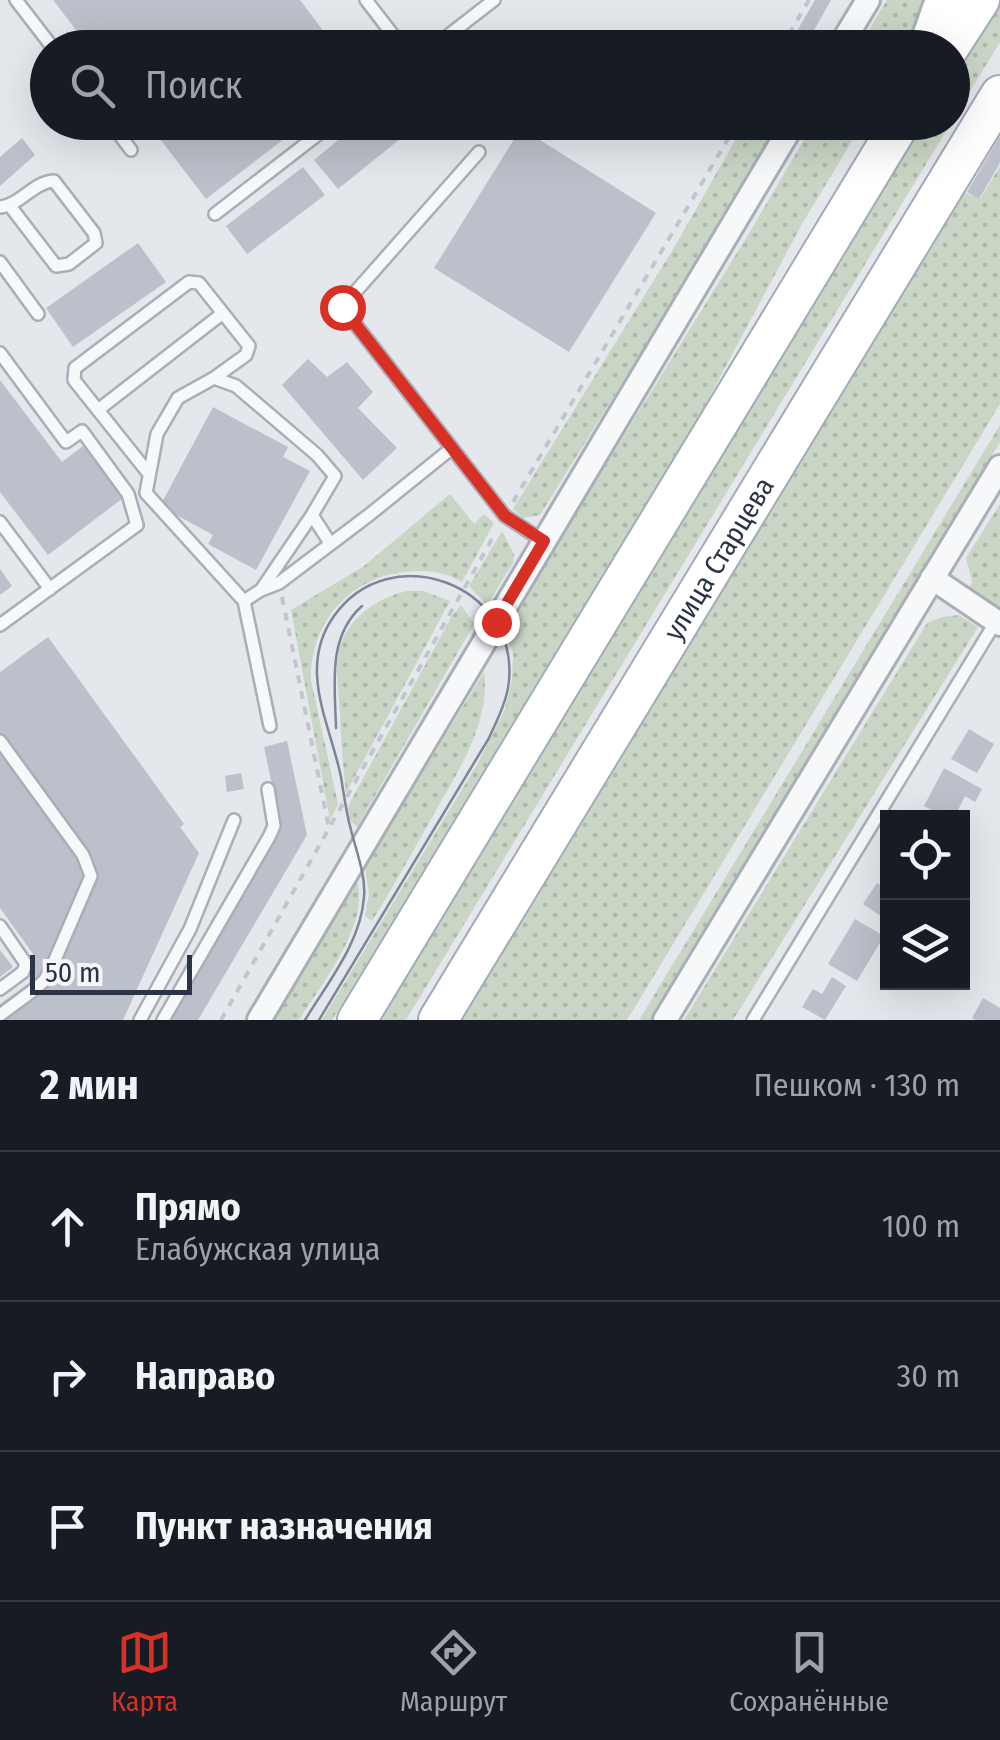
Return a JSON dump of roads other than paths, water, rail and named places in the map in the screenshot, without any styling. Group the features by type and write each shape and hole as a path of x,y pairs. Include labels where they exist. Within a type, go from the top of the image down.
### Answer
{"main road":[{"path":"931,30 942,0"},
{"path":"961,30 980,0"},
{"name":"улица Старцева","path":"438,1020 1000,95"},
{"path":"357,1020 890,140"}],"street":[{"path":"850,30 868,0"},
{"path":"259,1020 783,140"},
{"path":"665,1020 1000,467"},
{"path":"932,578 999,620"}],"lane":[{"path":"16,0 38,30"},
{"path":"366,0 388,30"},
{"path":"455,30 494,0"},
{"path":"124,140 131,150"},
{"path":"215,214 311,140"},
{"path":"479,152 342,307 505,516 544,541"},
{"path":"54,180 94,232 96,243 70,264 56,266 5,207 41,183 54,180"},
{"path":"0,262 38,314"},
{"path":"149,474 74,380 75,368 189,282 198,282 249,346 246,355 178,398 156,434 146,493 244,601 270,726"},
{"path":"98,410 222,313"},
{"path":"0,353 66,442 82,431 128,494 137,525 0,625"},
{"path":"214,378 236,386 317,455 335,476 261,590"},
{"path":"244,601 279,582 452,448"},
{"path":"312,515 330,543"},
{"path":"0,522 50,589"},
{"path":"753,1020 999,620"},
{"path":"0,740 83,855 91,876 44,981 0,1015"},
{"path":"163,1020 269,838 274,826 268,789"},
{"path":"140,1020 190,929 234,820"},
{"path":"0,926 26,964 23,972 0,989"}],"tram line":[{"path":"305,1020 350,946 364,897 362,872 320,696 317,676 323,636 334,616 358,592 386,579 416,576 446,582 472,597 493,619 506,647 506,696 489,738 319,1020"},
{"path":"336,728 338,647 351,618 362,606"}]}
